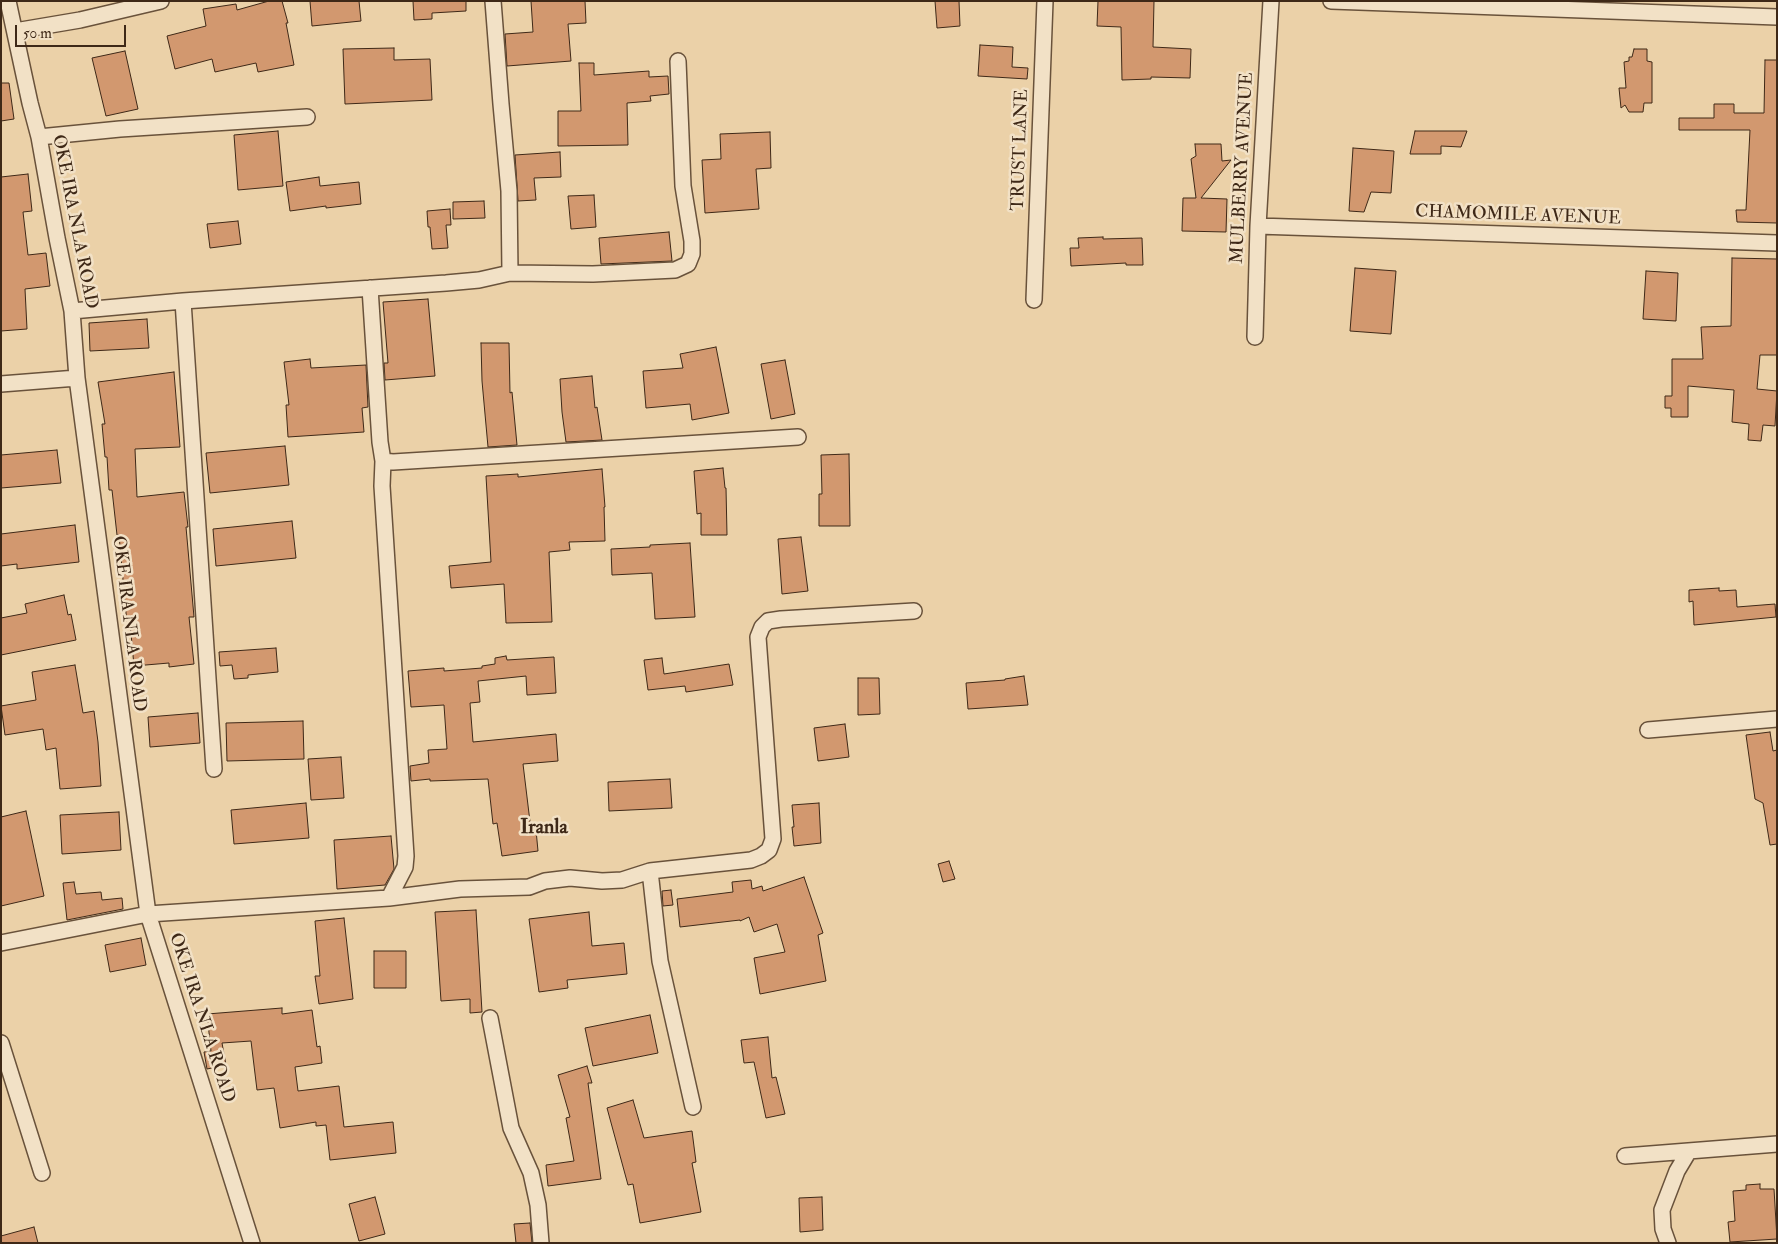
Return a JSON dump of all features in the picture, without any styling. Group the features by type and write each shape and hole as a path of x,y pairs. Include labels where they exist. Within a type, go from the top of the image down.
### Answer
{"street":[{"name":"OKE IRA NLA ROAD","path":"8,1 39,137 72,311 77,378 148,914 252,1243"},
{"path":"16,31 80,20 161,1"},
{"path":"493,1 510,190 510,273"},
{"name":"TRUST LANE","path":"1034,300 1045,1"},
{"name":"MULBERRY AVENUE","path":"1255,337 1258,226 1271,1"},
{"path":"1331,1 1777,17"},
{"path":"72,311 183,300 479,280 510,273 593,274 675,270 688,264 692,254 692,241 683,186 678,61"},
{"path":"39,137 120,129 307,117"},
{"name":"CHAMOMILE AVENUE","path":"1258,226 1777,243"},
{"path":"370,288 380,442 383,461 382,486 406,856 405,867 389,898"},
{"path":"183,300 214,769"},
{"path":"1,384 77,378"},
{"path":"383,461 393,462 798,437"},
{"path":"1,943 148,914 389,898 460,889 529,887 545,881 570,878 602,881 622,880 650,871 751,860 769,850 774,839 758,637 762,627 768,620 914,611"},
{"path":"1648,730 1777,718"},
{"path":"650,871 660,961 693,1107"},
{"path":"490,1018 511,1128 531,1173 537,1197 541,1243"},
{"path":"1,1043 42,1173"},
{"path":"1625,1156 1777,1144"},
{"path":"1668,1243 1663,1229 1662,1210 1677,1171 1689,1150"}],"building":[{"path":"269,1 282,1 288,23 286,23 294,65 258,72 256,63 215,72 212,59 175,69 167,36 206,26 203,9 236,4 237,10"},
{"path":"310,1 359,1 361,21 312,26"},
{"path":"413,1 466,1 466,11 432,13 432,19 414,20"},
{"path":"531,1 585,1 586,23 568,24 571,61 507,66 505,34 533,32"},
{"path":"935,1 959,1 960,26 937,28"},
{"path":"1098,1 1154,1 1153,47 1191,49 1190,78 1151,77 1151,79 1122,80 1121,27 1097,26"},
{"path":"980,45 1013,47 1012,67 1028,68 1027,79 978,76"},
{"path":"394,48 394,60 430,59 432,100 345,104 343,49"},
{"path":"1634,49 1647,49 1647,61 1652,62 1652,103 1644,103 1643,112 1629,112 1625,105 1621,108 1619,88 1626,88 1624,62 1629,61 1629,57 1632,57"},
{"path":"125,51 138,109 106,116 92,58"},
{"path":"1765,60 1777,60 1777,223 1737,222 1736,210 1746,210 1750,130 1679,130 1679,118 1714,118 1714,104 1734,104 1734,113 1764,113"},
{"path":"579,63 594,63 594,75 649,71 649,77 668,76 669,94 650,96 651,101 627,103 628,145 558,146 558,111 581,111"},
{"path":"1,83 9,83 14,119 1,121"},
{"path":"278,131 283,186 238,190 234,135"},
{"path":"1415,131 1467,131 1461,147 1441,146 1441,154 1410,154"},
{"path":"770,132 771,168 756,169 759,209 705,213 702,160 721,159 720,134"},
{"path":"1195,144 1221,144 1222,161 1231,160 1201,198 1227,199 1226,232 1182,231 1183,198 1196,198 1191,159 1196,156"},
{"path":"1353,148 1394,151 1391,193 1371,192 1364,212 1349,211"},
{"path":"560,152 561,177 534,178 536,200 518,201 515,155"},
{"path":"28,174 32,211 23,212 28,255 46,253 50,286 25,289 27,329 1,331 1,177"},
{"path":"319,177 320,186 359,182 361,204 290,211 286,182"},
{"path":"594,195 596,227 571,229 568,196"},
{"path":"484,201 485,218 453,219 453,202"},
{"path":"450,209 451,225 446,225 448,248 432,249 427,211"},
{"path":"238,221 241,244 210,248 207,224"},
{"path":"669,232 672,261 601,264 599,238"},
{"path":"1103,237 1103,239 1142,238 1143,265 1126,265 1126,263 1071,266 1070,248 1079,248 1078,238"},
{"path":"1732,258 1777,259 1777,355 1760,355 1757,389 1777,391 1775,426 1763,425 1761,441 1748,440 1749,424 1732,422 1734,390 1688,386 1688,417 1671,417 1671,408 1665,408 1665,396 1672,396 1672,359 1703,359 1701,327 1731,326"},
{"path":"1355,268 1396,271 1391,334 1350,331"},
{"path":"1646,271 1678,273 1676,321 1643,319"},
{"path":"428,299 435,376 385,380 384,363 388,363 383,302"},
{"path":"147,319 149,348 90,351 89,323"},
{"path":"481,343 509,343 510,393 512,392 517,445 488,447 482,381"},
{"path":"716,347 729,413 692,420 690,404 646,408 643,371 683,368 680,354"},
{"path":"310,359 311,368 366,365 368,407 362,408 364,432 288,437 286,405 289,405 284,362"},
{"path":"785,360 795,414 771,419 761,364"},
{"path":"174,372 180,447 135,449 137,497 184,492 194,617 189,617 194,664 169,667 169,663 134,666 130,623 127,624 119,535 117,535 112,490 109,490 102,424 105,424 98,382"},
{"path":"592,376 595,408 597,407 602,440 566,442 560,379"},
{"path":"285,446 289,485 210,493 206,453"},
{"path":"57,450 61,483 1,488 1,455"},
{"path":"849,454 850,526 819,526 819,494 822,494 821,455"},
{"path":"723,468 726,488 727,535 701,535 701,513 697,514 694,471"},
{"path":"602,469 605,541 569,542 570,550 549,552 552,622 506,623 504,584 451,588 449,566 491,562 486,476 518,474 518,477"},
{"path":"292,521 296,558 216,566 213,529"},
{"path":"75,525 79,562 17,569 17,564 1,566 1,534"},
{"path":"801,537 808,591 782,594 778,539"},
{"path":"690,543 695,617 655,619 652,573 612,575 611,549"},
{"path":"1719,588 1719,591 1736,590 1737,607 1775,604 1776,617 1694,625 1693,601 1689,602 1689,590"},
{"path":"64,595 68,615 71,614 76,640 1,655 1,618 27,613 25,604"},
{"path":"276,648 278,672 248,675 248,678 234,679 232,665 220,666 219,652"},
{"path":"506,656 507,660 554,657 556,693 527,695 526,676 478,681 480,702 470,703 473,742 556,734 558,761 523,764 531,830 536,830 538,851 502,856 497,823 493,824 488,779 430,781 430,779 411,781 410,766 429,763 428,750 447,749 444,705 411,707 408,671 444,668 444,671 482,668 482,666 495,664 495,658"},
{"path":"662,658 664,674 729,664 733,685 686,692 685,686 648,690 644,660"},
{"path":"75,665 83,713 94,711 101,786 60,789 56,748 46,750 43,729 5,735 1,706 36,700 32,672"},
{"path":"1024,676 1028,705 968,709 966,683 1005,680"},
{"path":"858,678 879,678 880,714 858,715"},
{"path":"198,713 200,743 150,747 148,717"},
{"path":"303,721 304,759 227,761 226,723"},
{"path":"845,724 849,757 818,761 814,728"},
{"path":"1770,732 1773,751 1777,750 1777,844 1770,845 1763,803 1755,799 1746,735"},
{"path":"341,757 344,798 311,800 308,759"},
{"path":"670,779 672,808 609,811 608,782"},
{"path":"306,803 309,838 234,844 231,810"},
{"path":"819,803 821,843 794,846 792,805"},
{"path":"26,811 44,896 1,906 1,817"},
{"path":"119,812 121,850 62,854 60,815"},
{"path":"391,836 394,869 385,885 337,889 334,840"},
{"path":"949,861 955,879 943,882 938,864"},
{"path":"804,877 823,933 818,935 826,981 760,994 754,958 785,952 777,924 754,932 749,917 740,921 680,927 677,899 733,892 732,882 751,880 752,889 762,886 763,891"},
{"path":"74,882 76,894 101,892 102,900 122,898 123,909 67,920 63,883"},
{"path":"671,890 673,905 663,906 662,891"},
{"path":"476,910 482,1012 470,1013 470,999 441,1001 435,912"},
{"path":"589,912 592,946 624,943 627,974 567,980 568,988 539,992 529,919"},
{"path":"344,918 353,999 319,1004 315,976 320,976 315,921"},
{"path":"141,938 146,965 110,972 105,945"},
{"path":"374,951 406,951 406,988 374,988"},
{"path":"282,1008 282,1014 312,1010 317,1047 320,1046 322,1063 295,1067 298,1091 339,1086 344,1127 393,1122 396,1153 330,1160 326,1125 316,1126 316,1122 280,1128 274,1088 257,1090 251,1041 222,1043 226,1065 207,1069 204,1052 211,1051 207,1014"},
{"path":"650,1015 658,1053 593,1066 585,1028"},
{"path":"768,1037 772,1078 776,1077 785,1114 766,1118 754,1062 744,1063 741,1040"},
{"path":"587,1066 592,1083 588,1083 601,1179 548,1186 546,1165 574,1161 566,1118 570,1117 558,1075"},
{"path":"633,1100 644,1138 692,1131 696,1162 692,1163 701,1212 640,1223 633,1184 628,1185 607,1108"},
{"path":"1760,1184 1760,1189 1774,1189 1777,1239 1730,1242 1728,1222 1735,1221 1733,1191 1746,1190 1746,1185"},
{"path":"375,1197 385,1234 359,1241 349,1204"},
{"path":"822,1197 823,1230 800,1232 799,1198"},
{"path":"530,1223 532,1243 516,1243 514,1224"},
{"path":"34,1227 38,1243 1,1243 1,1236"}],"district":[{"name":"Iranla","path":"544,829"}]}
